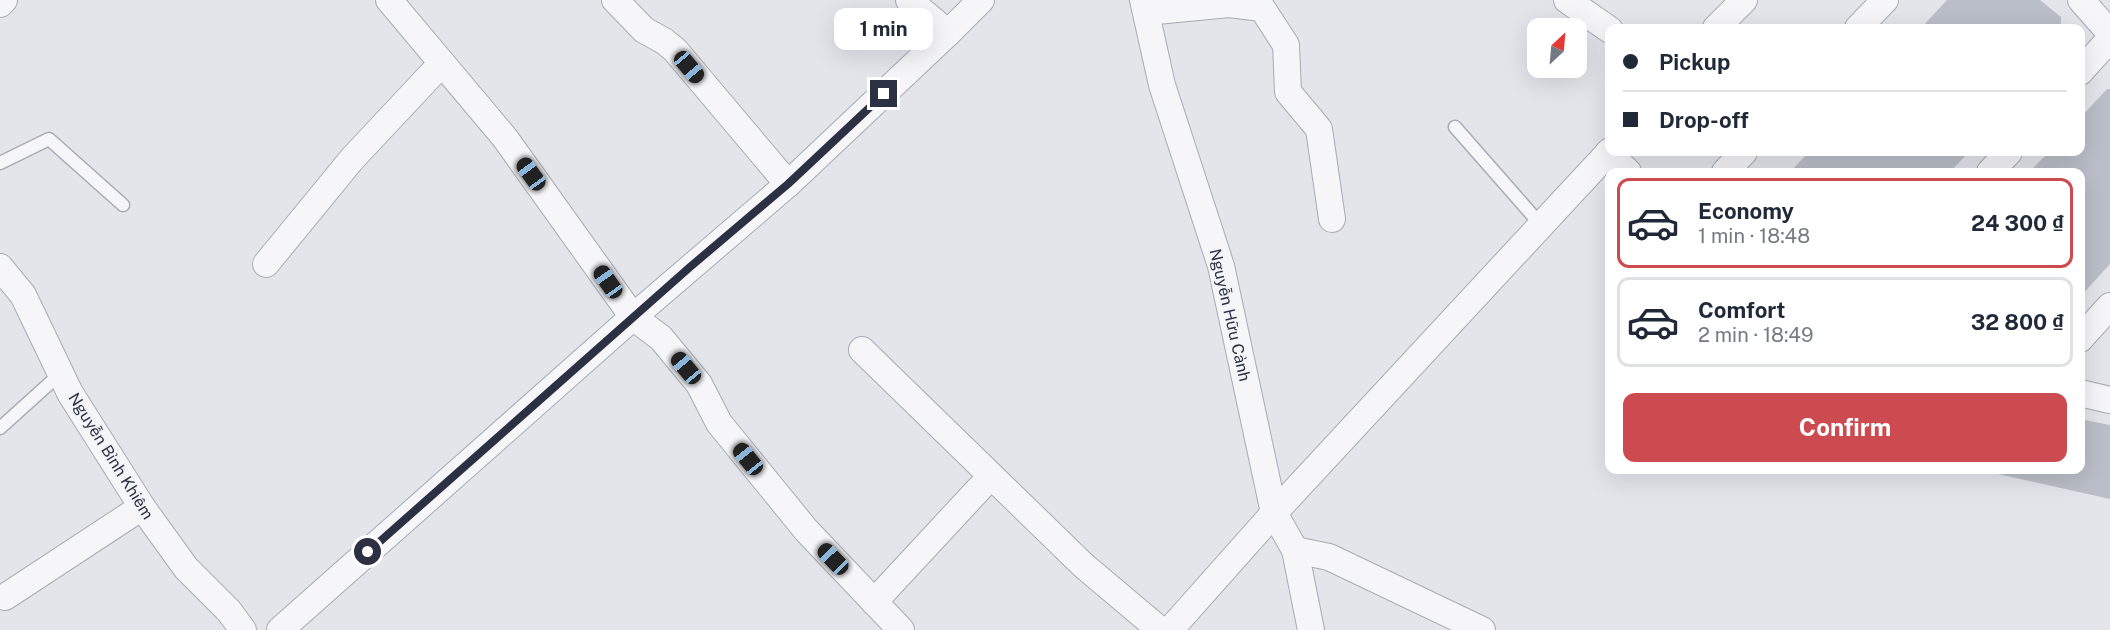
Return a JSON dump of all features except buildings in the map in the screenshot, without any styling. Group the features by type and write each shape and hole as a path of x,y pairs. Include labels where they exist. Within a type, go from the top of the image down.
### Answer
{"street":[{"path":"0,4 4,0"},
{"path":"389,0 505,138 633,317 661,338 699,384 719,423 755,468 806,530 901,630"},
{"path":"615,0 644,30 675,50 788,184"},
{"path":"909,0 948,33"},
{"path":"280,630 633,317 788,184 981,0"},
{"path":"1567,0 1605,27"},
{"path":"1720,24 1744,0"},
{"path":"1862,24 1885,0"},
{"path":"2081,0 2110,33"},
{"path":"1144,6 1230,4 1262,8 1286,45 1288,92 1319,129 1332,219"},
{"name":"Nguyễn Hữu Cảnh","path":"1144,6 1162,85 1221,266 1274,513 1295,550 1311,630"},
{"path":"2085,66 2110,39"},
{"path":"266,264 352,159 442,63"},
{"path":"1170,630 1274,513 1605,156"},
{"path":"1613,156 1625,168"},
{"path":"1729,168 1740,156"},
{"path":"1994,168 2005,156"},
{"name":"Nguyễn Bỉnh Khiêm","path":"0,267 23,295 70,393 142,507 186,568 229,611 243,630"},
{"path":"2085,334 2110,306"},
{"path":"862,350 1083,565 1160,630"},
{"path":"2085,394 2110,400"},
{"path":"874,602 991,476"},
{"path":"5,597 142,507"},
{"path":"1295,550 1329,557 1482,630"}],"lane":[{"path":"1455,127 1541,225"},
{"path":"0,164 49,139 123,206"},
{"path":"0,428 61,373"}],"route":[{"path":"368,552 690,267 788,184 884,94"}]}
